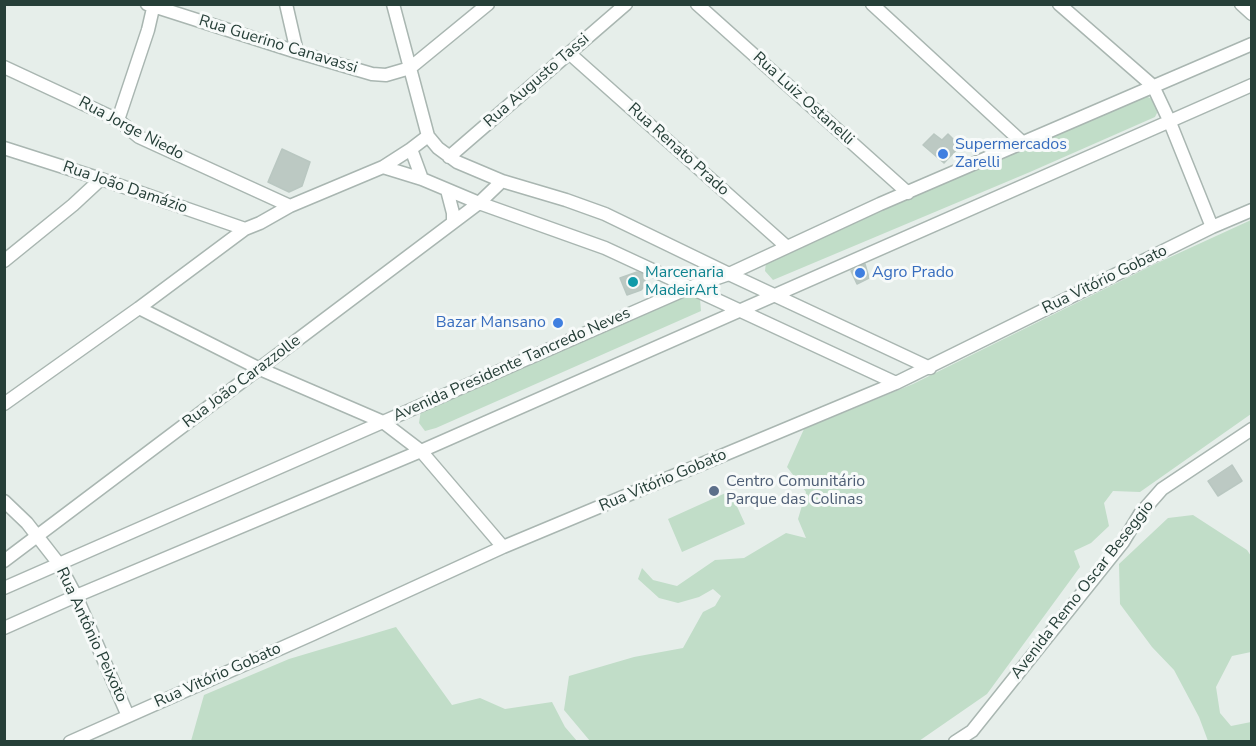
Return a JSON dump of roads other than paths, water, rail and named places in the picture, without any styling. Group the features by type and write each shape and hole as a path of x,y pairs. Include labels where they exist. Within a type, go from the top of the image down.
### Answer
{"street":[{"path":"286,4 297,52"},
{"path":"393,4 428,136 449,157 502,182 605,214 930,368"},
{"path":"410,68 488,4"},
{"name":"Rua Augusto Tassi","path":"449,157 626,4"},
{"name":"Rua Luiz Ostanelli","path":"697,4 908,193"},
{"path":"872,4 1023,143"},
{"path":"1059,4 1153,86 1170,120 1212,227"},
{"path":"1241,4 1251,14"},
{"path":"118,120 152,5"},
{"name":"Rua Guerino Canavassi","path":"152,5 372,74 386,75 410,68"},
{"name":"Avenida Presidente Tancredo Neves","path":"4,588 690,287 729,274 908,193 1251,44"},
{"name":"Rua Renato Prado","path":"569,54 787,247"},
{"name":"Rua Jorge Niedo","path":"4,68 118,120 139,137 290,206"},
{"path":"4,628 421,451 1251,85"},
{"path":"4,404 245,229 290,206 383,166 428,136"},
{"name":"Rua João Damázio","path":"4,148 101,178 245,229"},
{"path":"411,149 423,179"},
{"path":"383,166 605,248 896,383"},
{"path":"4,261 73,205 101,178"},
{"name":"Rua João Carazzolle","path":"4,561 479,203 502,182"},
{"path":"447,190 453,222"},
{"name":"Rua Vitório Gobato","path":"70,741 503,547 930,368 1212,227 1251,210"},
{"path":"139,308 260,369 383,422 421,451 503,547"},
{"name":"Avenida Remo Oscar Beseggio","path":"955,741 972,731 1123,542 1140,514 1162,489 1251,429"},
{"name":"Rua Antônio Peixoto","path":"4,501 37,536 59,564 76,596 128,716"}],"place":[{"name":"Supermercados Zarelli","path":"943,154"},
{"name":"Agro Prado","path":"860,273"},
{"name":"Marcenaria MadeirArt","path":"633,282"},
{"name":"Bazar Mansano","path":"558,323"},
{"name":"Centro Comunitário Parque das Colinas","path":"714,491"}]}
